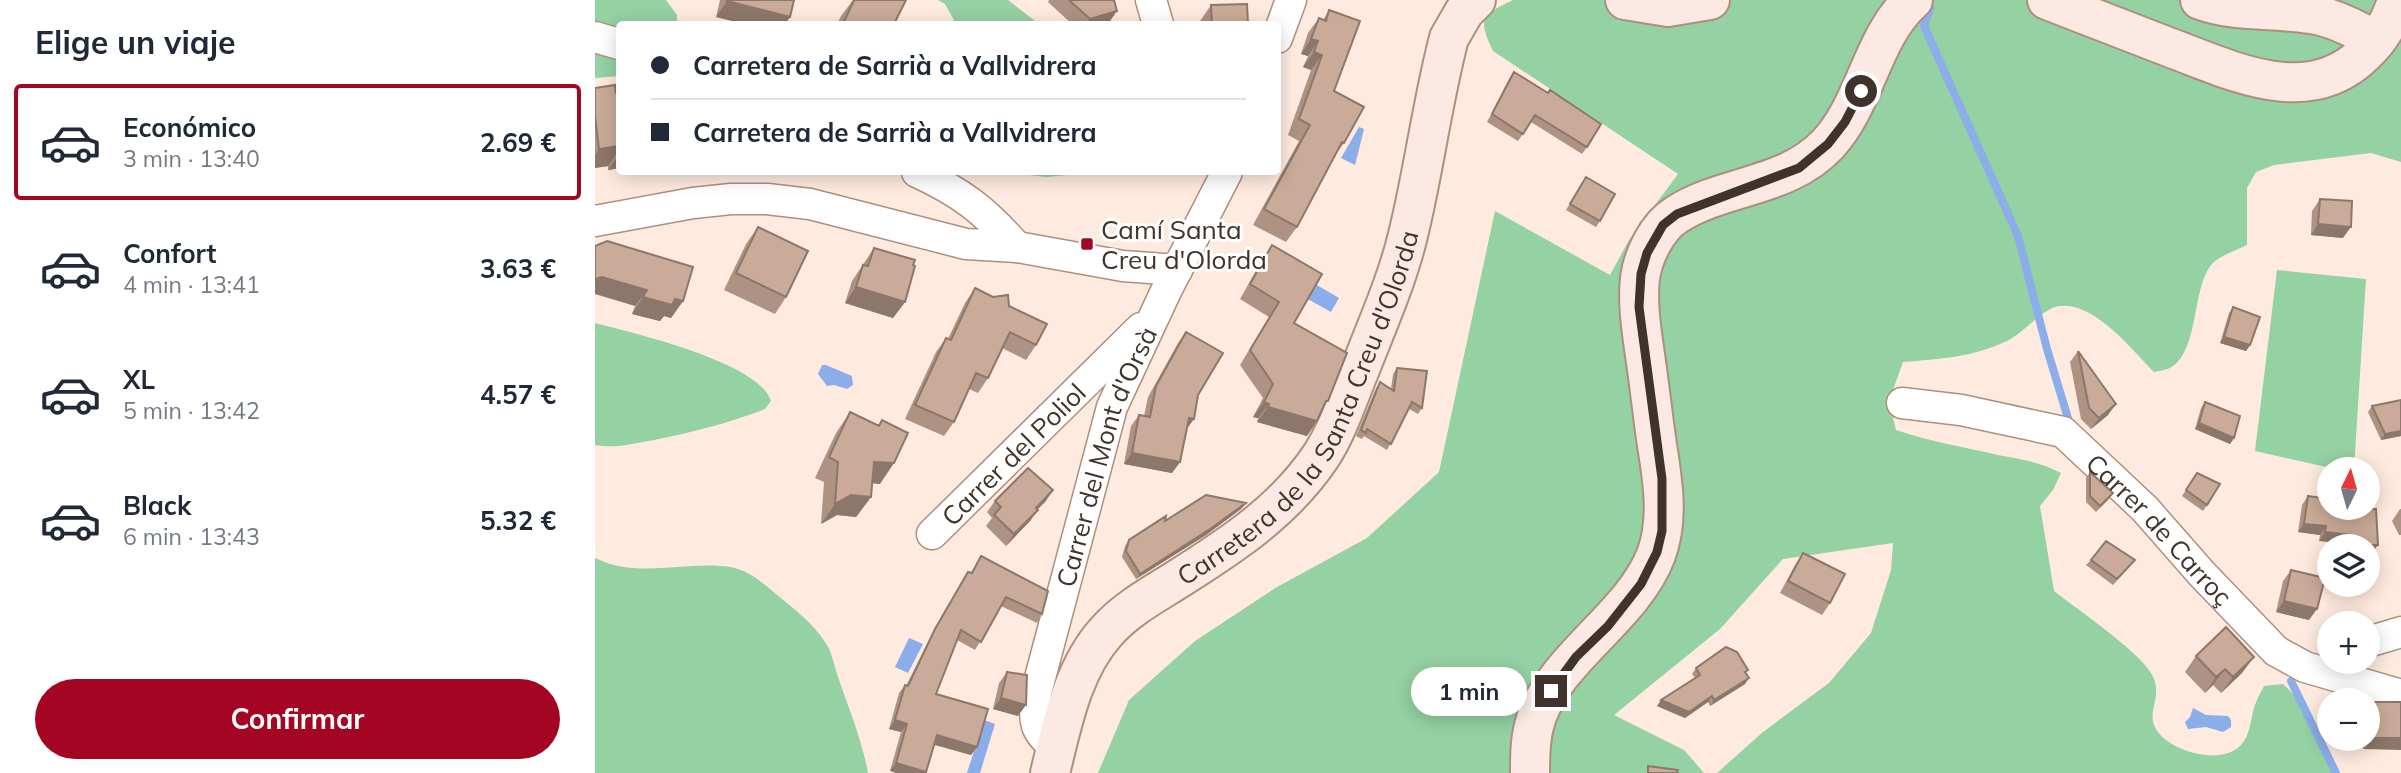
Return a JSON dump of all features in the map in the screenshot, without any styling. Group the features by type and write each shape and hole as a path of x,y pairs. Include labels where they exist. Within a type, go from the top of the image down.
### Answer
{"main road":[{"name":"Carretera de la Santa Creu d'Olorda","path":"1053,761 1071,695 1087,658 1105,633 1126,611 1239,540 1268,517 1298,486 1321,455 1339,420 1391,291 1408,237 1449,38 1464,12 1476,0"},
{"path":"1625,0 1668,7 1710,0"},
{"path":"1530,773 1534,724 1542,706 1576,657 1608,626 1641,584 1657,552 1662,531 1662,479 1639,307 1641,274 1647,253 1663,225 1677,214 1799,168 1817,155 1845,122 1893,24 1913,0"},
{"path":"2047,0 2230,70 2275,82 2309,83 2339,73 2359,59 2376,41 2397,0"},
{"path":"2200,0 2240,9 2311,14 2329,18 2376,41"}],"street":[{"path":"1151,0 1157,21"},
{"path":"1281,27 1291,0"},
{"path":"595,37 616,43"},
{"path":"923,175 974,203 1017,247"},
{"name":"Carrer del Mont d'Orsà","path":"1053,761 1034,724 1036,693 1112,407 1177,270 1216,178"},
{"path":"595,221 705,202 730,199 767,200 810,204 966,244 1017,247 1123,266 1177,270"},
{"name":"Carrer del Poliol","path":"932,534 1154,315"},
{"name":"Carrer de Carroç","path":"1902,403 1961,410 2063,432 2153,517 2202,574 2276,651 2305,667 2339,679 2401,695"},
{"path":"2380,638 2401,632"},
{"path":"2294,661 2317,656"}],"green space":[{"path":"595,0 666,0 677,15 677,21 616,21 616,76 595,78"},
{"path":"938,0 1008,0 1035,21 954,21 945,4"},
{"path":"1513,0 2401,0 2401,162 2371,153 2274,165 2256,172 2247,188 2247,245 2216,260 2206,273 2186,348 2180,360 2170,368 2154,372 2096,317 2069,306 2055,307 2007,341 1982,351 1903,362 1889,401 1896,430 1946,444 2030,461 2061,473 2053,490 2040,506 2054,591 2120,642 2151,673 2156,689 2153,722 2163,738 2173,745 2199,754 2225,754 2244,741 2264,686 2283,684 2301,704 2313,725 2317,734 2317,751 2324,751 2334,772 2339,773 1717,773 1763,732 1829,683 1871,633 1891,570 1893,543 1783,559 1720,629 1614,715 1684,750 1704,773 1098,773 1129,700 1195,641 1277,587 1367,538 1439,472 1495,211 1610,275 1629,240 1678,174 1493,51 1484,24 1485,19"},
{"path":"1029,175 1068,175 1046,177"},
{"path":"2277,270 2366,279 2355,457 2317,457 2317,465 2255,451"},
{"path":"595,323 693,351 720,362 762,387 771,401 765,409 697,430 625,445 595,445"},
{"path":"595,558 610,564 642,569 730,567 744,571 763,583 809,622 827,646 859,737 868,773 595,773"}],"water":[{"path":"1359,127 1364,129 1355,165 1341,158"},
{"path":"1310,281 1339,298 1331,312 1306,298"},
{"path":"822,365 852,376 853,385 847,389 827,386 818,374"},
{"path":"909,638 923,644 908,673 895,667"},
{"path":"2193,708 2206,715 2228,716 2231,727 2223,732 2206,727 2188,729 2185,722"},
{"path":"984,720 995,724 980,773 967,773"}],"building":[{"path":"728,0 794,0 790,17"},
{"path":"854,0 906,0 896,21 844,21"},
{"path":"1069,0 1114,0 1117,11 1090,19"},
{"path":"1247,4 1248,21 1212,21 1211,5"},
{"path":"1329,10 1360,21 1334,91 1364,107 1344,143 1342,142 1297,227 1264,209 1310,125 1299,119 1322,55 1314,52 1318,41 1311,39 1319,18 1326,21"},
{"path":"1514,72 1548,93 1550,90 1601,124 1587,147 1535,115 1523,134 1492,114"},
{"path":"615,85 616,146 599,149 595,88"},
{"path":"1586,177 1615,194 1600,221 1570,204"},
{"path":"2320,199 2352,201 2351,227 2318,224"},
{"path":"758,227 808,251 786,297 736,273"},
{"path":"607,241 693,267 683,301 675,299 672,305 643,297 647,290 602,277 595,279 595,246"},
{"path":"1272,245 1322,274 1294,323 1347,353 1317,421 1268,407 1269,404 1264,402 1273,384 1250,350 1279,302 1250,284"},
{"path":"874,248 915,260 905,302 856,287 863,265 868,266"},
{"path":"975,288 993,297 1008,295 1009,306 1047,324 1036,345 1010,332 988,378 976,373 954,422 915,405 946,338 951,340"},
{"path":"2233,307 2260,317 2250,345 2224,337"},
{"path":"1186,332 1223,353 1198,395 1194,419 1189,418 1180,462 1132,453 1139,415 1150,417 1156,386"},
{"path":"2078,351 2116,404 2099,418 2089,408"},
{"path":"1397,368 1427,371 1422,408 1412,402 1391,444 1367,429 1366,433 1361,430 1380,382 1394,391"},
{"path":"2401,400 2401,431 2385,434 2372,406"},
{"path":"2205,402 2240,416 2234,438 2199,423"},
{"path":"850,412 879,426 882,420 908,433 894,463 874,462 871,497 851,495 835,504 838,462 829,457"},
{"path":"1028,468 1053,490 1014,534 994,515 1001,507 995,501"},
{"path":"2090,472 2113,493 2100,506 2090,496"},
{"path":"2197,473 2220,484 2207,505 2186,490"},
{"path":"1206,495 1246,503 1140,574 1126,551 1129,540"},
{"path":"2308,496 2317,497 2317,520 2377,520 2377,534 2325,532 2326,526 2304,524"},
{"path":"2106,541 2135,560 2117,579 2091,560"},
{"path":"1803,553 1845,574 1830,603 1788,581"},
{"path":"981,556 1048,591 1042,614 1006,597 981,642 961,630 936,694 988,709 977,747 937,735 926,772 896,763 907,724 895,720 905,685 908,686 935,629 968,572 972,573"},
{"path":"2291,570 2317,576 2317,597 2320,597 2317,609 2284,601"},
{"path":"2226,627 2254,657 2233,677 2225,669 2216,677 2196,656"},
{"path":"1726,647 1737,652 1748,670 1745,672 1749,678 1714,700 1712,696 1689,712 1661,700 1700,675 1696,668"},
{"path":"1007,672 1027,675 1026,705 1001,698"},
{"path":"2380,702 2401,702 2401,738 2380,738"},
{"path":"1648,766 1678,770 1677,773 1648,773"}],"waterway":[{"path":"1930,8 1924,26 2018,236 2047,349 2071,428"},
{"path":"2291,681 2336,773"}],"place":[{"name":"Camí Santa Creu d'Olorda","path":"1087,244"}],"route":[{"path":"1551,691 1576,657 1608,626 1641,584 1657,552 1662,531 1662,479 1639,307 1641,274 1647,253 1663,225 1677,214 1774,179 1799,168 1817,155 1845,122 1861,91"}]}
